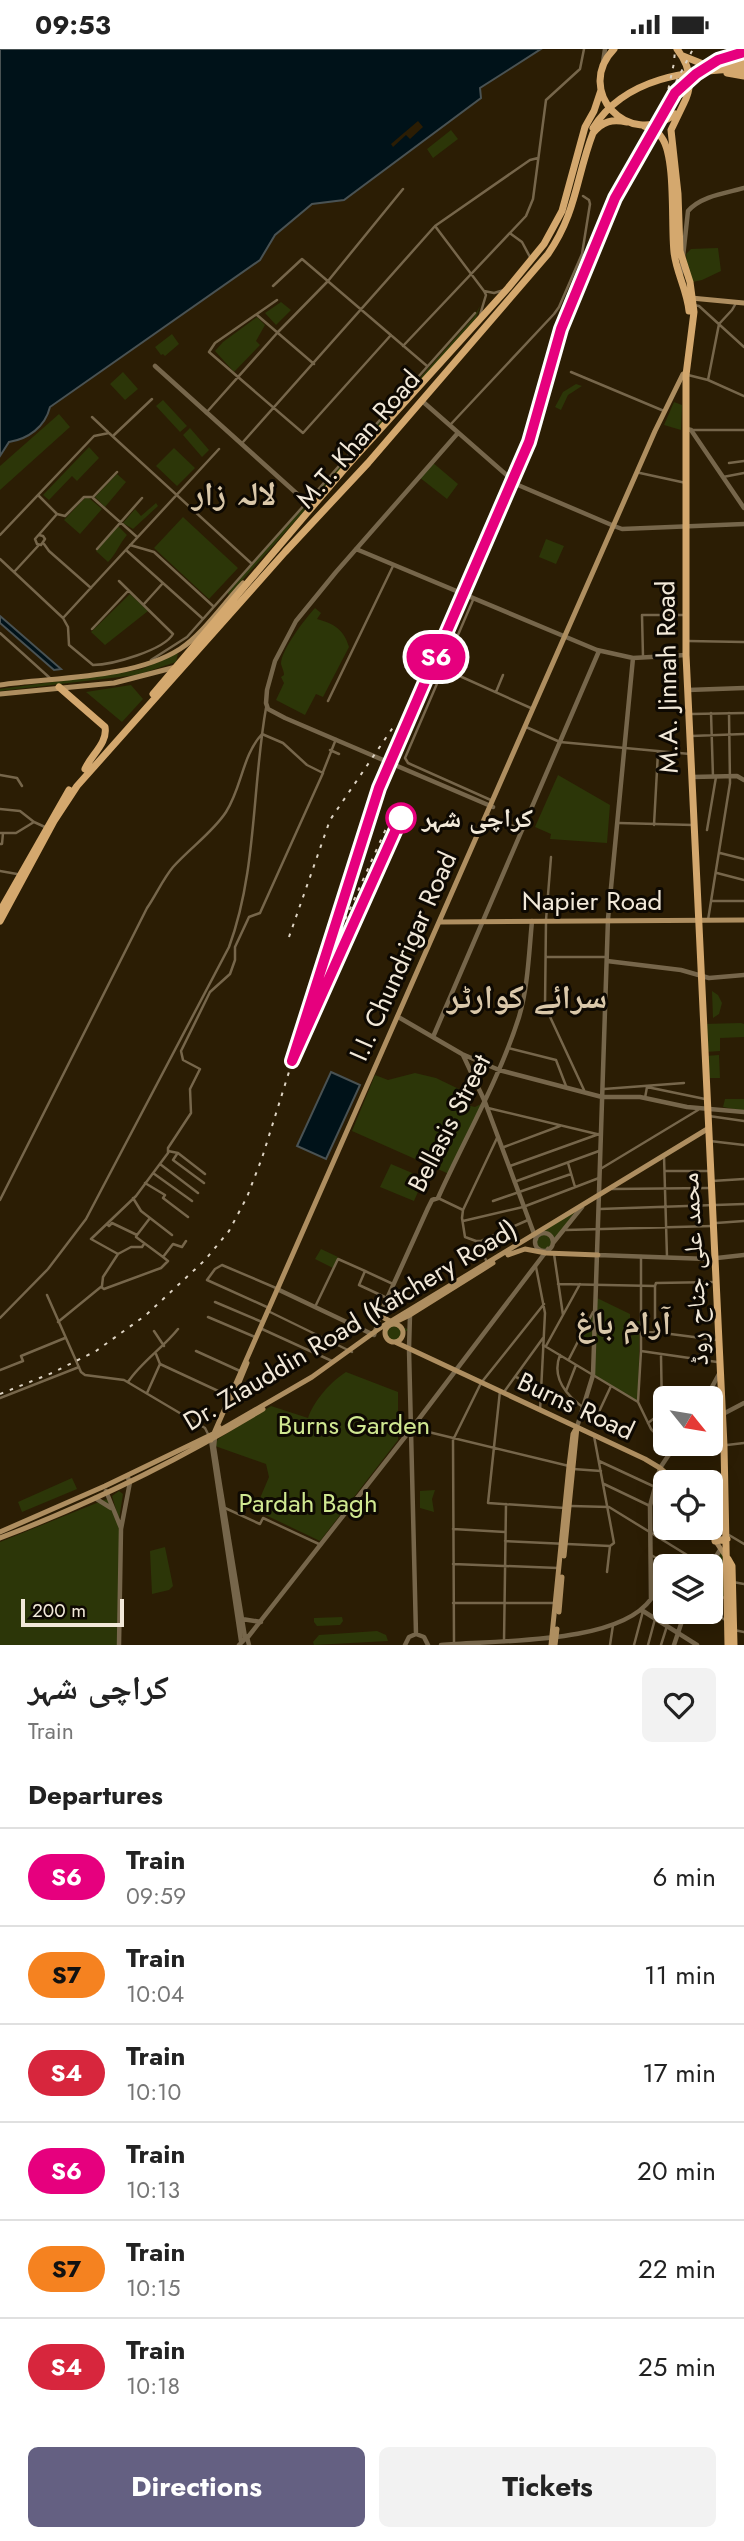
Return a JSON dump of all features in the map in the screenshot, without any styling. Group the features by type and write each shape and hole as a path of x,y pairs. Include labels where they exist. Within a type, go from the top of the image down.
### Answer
{"highway":[{"path":"602,70 614,49"},
{"path":"680,52 703,64 744,70"},
{"path":"680,52 691,79 689,92"},
{"path":"527,278 566,212 586,137 603,111 626,93 653,79 703,69 744,70"},
{"name":"M.T. Khan Road","path":"0,921 69,798 119,735 408,394 508,288 544,244 562,211 582,137 601,90 602,70"},
{"path":"689,92 702,75 744,70"},
{"path":"601,90 613,113 627,122 644,126 667,120 684,103"},
{"name":"M.A. Jinnah Road","path":"689,92 671,130 678,194 679,254 691,300 685,375 689,429 685,527 686,655 693,825 704,920 703,977"},
{"name":"M.T. Khan Road","path":"0,911 58,805 85,769 191,660 387,441 548,254 562,231 576,198 593,133 604,122 627,122"},
{"name":"M.A. Jinnah Road","path":"644,126 659,134 666,146 681,276 691,300"},
{"path":"532,260 547,248"},
{"path":"387,441 346,479 347,474 374,443 391,417"},
{"path":"288,549 302,528 334,494 333,490 311,509"},
{"path":"59,687 105,727 106,736 85,769"},
{"name":"محمد علی جناح روڈ","path":"703,977 721,1386"},
{"name":"محمد علی جناح روڈ","path":"723,1430 728,1645"},
{"path":"715,1541 727,1537"},
{"name":"محمد علی جناح روڈ","path":"728,1559 732,1566 734,1645"}],"main road":[{"path":"691,300 744,303"},
{"name":"I.I. Chundrigar Road","path":"213,1435 401,1018 664,411 685,375"},
{"name":"I.I. Chundrigar Road","path":"615,527 685,375"},
{"path":"0,685 136,668 180,649 191,640 225,598 276,549"},
{"name":"I.I. Chundrigar Road","path":"527,727 566,638"},
{"path":"0,694 130,680 183,666 191,660"},
{"name":"Napier Road","path":"442,922 744,920"},
{"name":"I.I. Chundrigar Road","path":"279,1290 442,922"},
{"name":"Dr. Ziauddin Road (Katchery Road)","path":"0,1532 106,1490 213,1435 335,1362 391,1323 535,1238 599,1194 709,1128"},
{"path":"536,1249 598,1255"},
{"name":"Dr. Ziauddin Road (Katchery Road)","path":"391,1323 410,1315 488,1264 513,1252 536,1249"},
{"name":"I.I. Chundrigar Road","path":"213,1435 269,1310"},
{"path":"374,1334 395,1342 401,1338 400,1327 386,1320 381,1312"},
{"path":"388,1339 385,1333 391,1323"},
{"name":"Burns Road","path":"395,1342 662,1470"},
{"path":"553,1643 577,1427"},
{"name":"Dr. Ziauddin Road (Katchery Road)","path":"0,1538 95,1498 106,1490"},
{"path":"715,1541 728,1559"},
{"path":"553,1643 564,1544"}],"street":[{"path":"403,346 511,234 529,211 547,98 580,69 584,49"},
{"path":"602,70 605,49"},
{"path":"242,444 435,226 530,160 538,158"},
{"path":"679,254 688,211 694,205 713,197 744,188"},
{"path":"206,413 278,332 328,281 404,189"},
{"path":"449,426 554,314 582,254 590,204 583,196"},
{"path":"435,226 486,295 477,322"},
{"path":"511,234 522,242 532,260"},
{"path":"273,286 301,258 427,366"},
{"path":"484,292 494,293 508,288"},
{"path":"277,300 215,343 209,351 237,379 305,432 391,335"},
{"path":"691,300 744,347"},
{"path":"708,380 719,324 737,301"},
{"path":"136,668 175,646 225,598 251,563 305,501 408,394 427,366 475,313"},
{"path":"257,314 314,364"},
{"path":"155,366 305,501"},
{"path":"571,372 664,411"},
{"path":"685,375 708,380 744,396"},
{"path":"113,436 152,398"},
{"path":"420,400 517,485 615,527 622,529 744,524"},
{"path":"92,417 251,563"},
{"path":"689,429 744,431"},
{"path":"689,429 744,508"},
{"path":"0,535 94,436 109,433"},
{"path":"0,1318 48,1269 86,1219 229,947 237,923 244,884 267,690 275,661 290,631 356,549 457,434"},
{"path":"63,618 219,449"},
{"path":"729,463 744,461"},
{"path":"93,497 117,472"},
{"path":"640,473 686,483"},
{"path":"723,477 744,473"},
{"path":"38,495 57,514 65,516 84,497 93,497 138,537"},
{"path":"97,549 142,498"},
{"path":"39,545 35,539 57,514"},
{"path":"39,535 45,537 44,544 49,551 91,588"},
{"path":"14,572 39,545 44,544"},
{"path":"130,545 154,552 213,607"},
{"path":"126,549 203,618"},
{"path":"356,549 600,651 633,658 686,655"},
{"path":"0,559 63,618 68,627 69,645 93,665 136,656 172,637 171,629 119,581"},
{"path":"328,701 393,566"},
{"path":"144,605 163,583"},
{"path":"92,629 128,591"},
{"path":"473,600 406,760 492,805"},
{"path":"643,657 642,615 686,615"},
{"path":"0,633 51,679"},
{"path":"687,641 744,642"},
{"path":"433,1037 600,651"},
{"path":"577,1427 593,1375 608,919 633,658"},
{"path":"444,669 533,710"},
{"path":"496,692 503,675"},
{"path":"688,690 744,688"},
{"path":"267,707 328,736 492,805"},
{"path":"707,830 715,777 711,713"},
{"path":"704,920 711,901 730,776 729,713"},
{"path":"689,714 744,713"},
{"path":"527,727 560,743 690,754"},
{"path":"262,734 283,743 307,765 322,773"},
{"path":"0,1200 147,908 171,869 225,815 236,795 247,754 262,734"},
{"path":"690,736 744,734"},
{"path":"118,1254 91,1240 133,1198 153,1173 191,1114 190,1089 200,1069 183,1061 181,1051 211,992 230,974 239,934 249,917 260,913 294,841 336,739"},
{"path":"330,750 339,754"},
{"path":"654,825 658,751"},
{"path":"0,775 17,778 22,786"},
{"path":"691,777 730,776 744,780"},
{"path":"0,809 20,811 46,827"},
{"path":"488,815 523,830"},
{"path":"0,844 2,833 16,833 34,822"},
{"path":"619,823 693,825"},
{"path":"719,852 744,859"},
{"path":"551,857 545,1006 584,1091"},
{"path":"0,871 20,874"},
{"path":"716,873 744,880"},
{"path":"711,901 744,901"},
{"name":"Bellasis Street","path":"374,1334 393,1284 432,1200 438,1198 486,1105 508,1048 524,997 532,920"},
{"path":"545,957 607,959 681,970 716,979 744,975"},
{"path":"401,1018 462,1054 499,1070 602,1097 645,1098 744,1121"},
{"path":"508,1048 556,1060 567,1087"},
{"path":"462,1054 486,1105 535,1238 536,1267 544,1304 545,1345 540,1411"},
{"path":"474,1078 478,1068 488,1065"},
{"path":"601,1089 684,1083"},
{"path":"647,1087 708,1099"},
{"path":"645,1098 647,1087"},
{"path":"486,1105 600,1135"},
{"path":"599,1170 700,1109"},
{"path":"709,1112 744,1112"},
{"path":"501,1148 559,1126"},
{"path":"508,1166 600,1135"},
{"path":"497,1138 463,1210 465,1237 481,1241 528,1220"},
{"path":"710,1141 744,1145"},
{"path":"168,1151 177,1154 205,1174"},
{"path":"514,1182 600,1151"},
{"path":"177,1154 173,1160 204,1184"},
{"path":"664,1154 667,1257"},
{"path":"567,1163 575,1187"},
{"path":"160,1164 198,1192"},
{"path":"665,1171 710,1171"},
{"path":"153,1173 192,1201"},
{"path":"493,1201 571,1174"},
{"path":"463,1221 523,1207 599,1178"},
{"path":"609,1189 666,1189 744,1179"},
{"path":"145,1183 165,1195 163,1198 188,1217"},
{"path":"133,1198 141,1211 172,1235"},
{"path":"438,1198 463,1210"},
{"path":"599,1209 744,1204"},
{"path":"243,1640 261,1622 583,1205"},
{"path":"137,1235 150,1218"},
{"path":"564,1230 744,1221"},
{"path":"101,1287 104,1289 161,1268 168,1261 144,1244 137,1235 112,1223 109,1226 107,1224"},
{"path":"535,1238 546,1233 551,1236 552,1244"},
{"path":"163,1257 173,1244 181,1247 186,1241"},
{"path":"476,1241 488,1264"},
{"path":"58,1322 101,1287 103,1277 118,1254 144,1244"},
{"path":"549,1252 563,1315"},
{"path":"598,1255 715,1259 744,1255"},
{"path":"641,1256 638,1402 653,1429"},
{"path":"315,1307 338,1259 393,1284"},
{"path":"352,1351 207,1280 215,1269 222,1265 374,1334"},
{"path":"365,1271 359,1285 387,1298"},
{"path":"558,1284 655,1286 656,1283 715,1282"},
{"path":"545,1345 580,1284"},
{"path":"655,1286 655,1332"},
{"path":"47,1295 65,1338 85,1375 128,1383 213,1435 243,1640 249,1645"},
{"path":"215,1302 262,1322"},
{"path":"454,1644 453,1440 481,1383 544,1304"},
{"path":"569,1360 597,1306"},
{"path":"410,1315 416,1634"},
{"path":"208,1317 255,1337"},
{"path":"128,1383 137,1370 164,1346 178,1329"},
{"path":"262,1329 335,1362"},
{"path":"154,1331 164,1346"},
{"path":"640,1333 655,1332 718,1340"},
{"path":"0,1370 23,1361 21,1356 65,1338"},
{"path":"543,1338 502,1392 488,1503 608,1507 686,1554"},
{"path":"545,1345 638,1402"},
{"path":"195,1351 240,1371"},
{"path":"641,1351 719,1362"},
{"path":"156,1354 160,1364 229,1396"},
{"path":"662,1354 663,1386"},
{"path":"560,1355 558,1371 566,1392 583,1408 603,1418"},
{"path":"147,1393 160,1364"},
{"path":"566,1392 576,1365"},
{"path":"0,1398 79,1367"},
{"path":"713,1386 720,1373"},
{"path":"516,1377 541,1389"},
{"path":"597,1416 611,1386"},
{"path":"723,1414 744,1403"},
{"path":"648,1423 653,1419"},
{"path":"412,1428 571,1467 601,1471"},
{"path":"213,1435 243,1640"},
{"path":"594,1436 614,1543 610,1546 607,1571"},
{"path":"724,1446 744,1443"},
{"path":"660,1468 668,1456"},
{"path":"599,1461 653,1486"},
{"path":"119,1645 121,1529 128,1479"},
{"path":"604,1484 650,1506"},
{"path":"106,1490 121,1529"},
{"path":"634,1645 643,1611 651,1599 650,1506 653,1495"},
{"path":"95,1498 103,1501 113,1511"},
{"path":"504,1642 506,1504"},
{"path":"224,1507 260,1524 263,1518 321,1545"},
{"path":"453,1529 505,1532"},
{"path":"727,1537 744,1544"},
{"path":"505,1541 610,1546"},
{"path":"717,1554 720,1550"},
{"path":"453,1564 560,1568"},
{"path":"733,1582 744,1584"},
{"path":"453,1603 556,1603"},
{"path":"416,1634 427,1642 441,1645 553,1643 613,1625 643,1611"},
{"path":"643,1611 653,1617"},
{"path":"242,1619 261,1622"},
{"path":"723,1619 727,1621"},
{"path":"648,1645 654,1624"},
{"path":"664,1624 697,1645"},
{"path":"674,1645 680,1624"},
{"path":"610,1645 613,1625"},
{"path":"661,1645 667,1626"},
{"path":"734,1630 744,1632"},
{"path":"398,1645 416,1634"}],"green space":[{"path":"451,130 458,139 433,158 427,149"},
{"path":"718,248 721,271 688,283 686,254 691,249"},
{"path":"281,302 291,310 276,325 265,313"},
{"path":"480,306 476,318 410,392 474,317"},
{"path":"257,317 265,325 256,341 260,345 234,372 215,351"},
{"path":"172,334 179,344 165,356 161,355 155,347"},
{"path":"123,372 138,389 125,400 110,384"},
{"path":"576,384 582,386 568,395 561,410 555,407 563,392"},
{"path":"404,394 407,396 229,595 227,592"},
{"path":"163,400 187,426 180,432 156,406"},
{"path":"674,402 682,405 681,430 664,425"},
{"path":"59,414 70,427 0,490 0,466"},
{"path":"190,428 209,450 202,457 183,435"},
{"path":"89,447 99,458 77,481 72,476 49,500 43,495"},
{"path":"174,448 195,468 177,486 156,466"},
{"path":"432,462 458,484 447,499 419,477"},
{"path":"117,474 126,482 105,507 95,497"},
{"path":"85,498 89,498 102,509 80,534 64,520"},
{"path":"156,503 158,506 133,529 123,523 135,509 141,516"},
{"path":"183,517 238,568 209,599 154,548"},
{"path":"118,526 127,535 108,562 96,551"},
{"path":"546,539 564,546 556,564 539,557"},
{"path":"130,594 148,611 105,645 91,632"},
{"path":"315,608 321,613 317,619 338,629 349,647 323,697 316,694 305,715 276,700 284,683 281,677 284,675 282,658 289,643"},
{"path":"178,653 176,662 137,675 0,691 142,669"},
{"path":"131,685 143,699 122,722 86,692"},
{"path":"558,775 610,805 607,843 550,839 551,834 535,827"},
{"path":"712,991 722,1003 719,1014 713,1018"},
{"path":"703,1024 744,1024 744,1037 720,1038 720,1051 705,1052"},
{"path":"719,1055 720,1078 707,1078 705,1056"},
{"path":"415,1073 436,1078 461,1090 458,1103 475,1107 485,1102 449,1174 352,1131 375,1075 388,1080"},
{"path":"725,1099 744,1099 744,1111 723,1107"},
{"path":"391,1164 424,1178 414,1201 380,1187"},
{"path":"577,1209 551,1247 539,1249 536,1243 538,1235"},
{"path":"321,1249 338,1257 333,1268 315,1259"},
{"name":"آرام باغ","path":"597,1298 630,1314 630,1321 640,1321 638,1402 593,1375 595,1343 578,1341 597,1306"},
{"path":"395,1324 410,1330 403,1332 399,1340 392,1342 387,1339 385,1333 387,1327"},
{"name":"Burns Garden","path":"346,1372 398,1392 398,1440 320,1541 255,1510 269,1477 266,1464 215,1446 218,1439 271,1406 308,1418 323,1392"},
{"path":"72,1478 77,1489 22,1512 18,1502"},
{"path":"435,1490 432,1499 434,1512 420,1508 420,1491"},
{"path":"119,1491 123,1494 119,1520 112,1496"},
{"path":"109,1498 121,1529 119,1645 0,1645 0,1542"},
{"path":"165,1547 173,1586 169,1590 152,1594 150,1551"},
{"path":"720,1550 728,1559 726,1599 723,1597 723,1554 718,1554"},
{"path":"342,1617 340,1625 317,1626 314,1622 314,1618"},
{"path":"377,1631 386,1635 388,1641 314,1645 313,1642 319,1635"}],"shaded area":[{"path":"0,49 541,49 480,88 481,98 344,200 312,204 275,235 260,260 50,407 40,426 29,435 9,442 0,456"},
{"path":"0,616 61,669 54,670 0,623"},
{"path":"331,1072 360,1085 326,1159 297,1146"}],"pier":[{"path":"418,121 423,127 410,139 406,135 393,147 391,144"}],"railway":[{"path":"0,1394 96,1351 146,1315 205,1260 229,1231 247,1197 262,1158 385,766 516,463 539,401 567,301 615,194 666,100 675,49"},
{"path":"676,82 693,49"},
{"path":"668,104 683,85 701,71 721,60 744,53"},
{"path":"289,937 330,820 396,723"},
{"path":"341,929 393,813"},
{"path":"319,1000 355,920"}],"train":[{"name":"S6","path":"401,818 292,1061 379,788 529,442 570,303 615,198 675,93 696,74 718,60 744,52"}],"place":[{"name":"کراچی شہر","path":"401,818"}],"district":[{"name":"لالہ زار","path":"234,493"},
{"name":"سرائے کوارٹر","path":"527,996"},
{"name":"آرام باغ","path":"623,1322"}],"park label":[{"name":"Pardah Bagh","path":"308,1503"}]}
